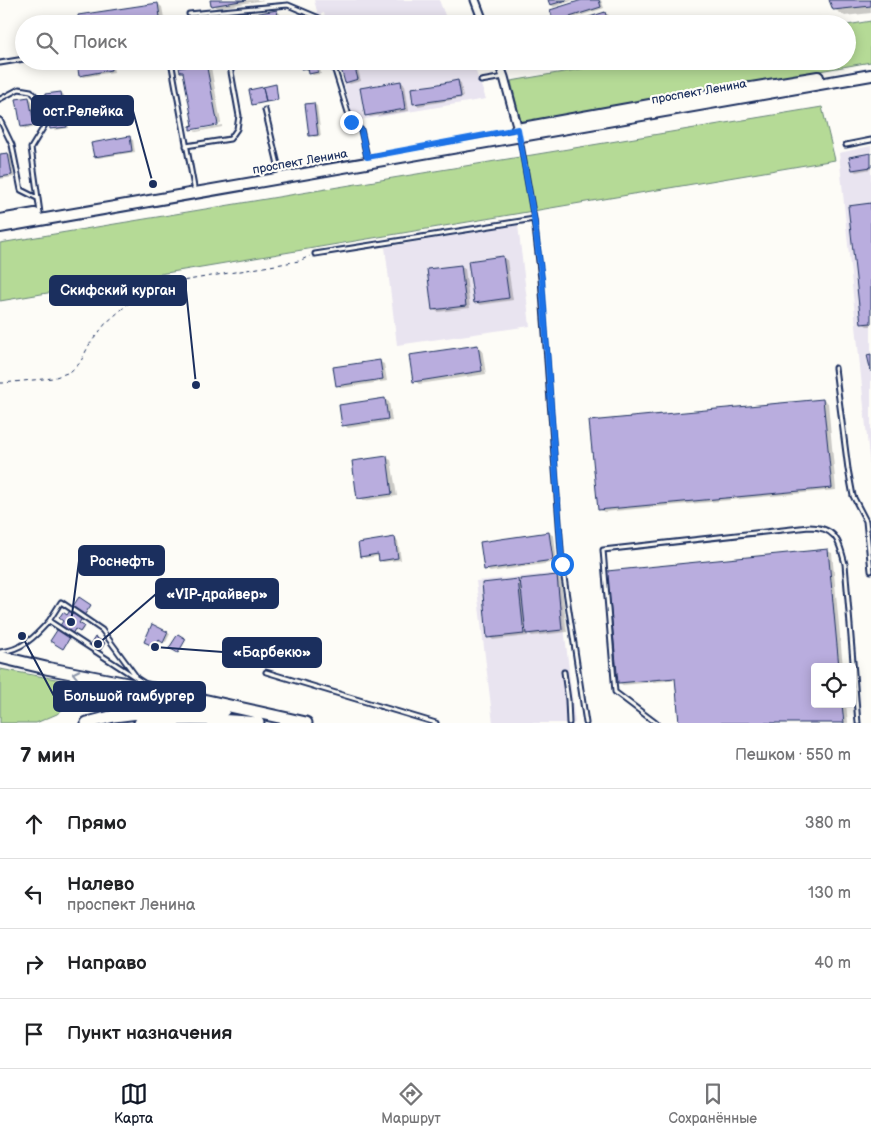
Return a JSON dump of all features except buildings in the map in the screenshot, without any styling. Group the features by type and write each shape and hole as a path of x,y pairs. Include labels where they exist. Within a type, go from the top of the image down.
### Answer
{"main road":[{"name":"проспект Ленина","path":"0,227 518,133 672,101 871,68"},
{"name":"проспект Ленина","path":"0,220 367,157 871,75"},
{"path":"0,657 153,689 259,718"},
{"path":"87,723 114,716 170,709 306,723"},
{"path":"140,723 177,718 234,720 259,718"}],"street":[{"path":"475,0 481,15"},
{"path":"501,70 518,133"}],"lane":[{"path":"189,14 288,5 312,15"},
{"path":"0,63 15,60"},
{"path":"173,70 194,187"},
{"path":"186,146 230,139 237,129 239,116 231,70"},
{"path":"335,70 351,122 361,130 367,157"},
{"path":"481,82 504,77"},
{"path":"0,99 18,89 31,91 42,103 45,125 31,148 40,213"},
{"path":"265,110 280,172"},
{"path":"0,120 12,145 21,190 37,198"},
{"path":"518,133 534,219 542,279 562,564 586,723"},
{"path":"846,145 871,140"},
{"path":"315,254 534,219"},
{"path":"835,368 853,496 866,521 871,571"},
{"path":"656,723 615,692 603,550 820,527 831,533 840,544 845,564 858,723"},
{"path":"0,652 22,646 40,632 61,602 102,630 137,677"},
{"path":"49,621 153,689"},
{"path":"266,672 436,723"},
{"path":"564,672 569,723"}],"path":[{"path":"0,382 53,378 70,372 80,363 89,345 106,323 137,296 159,286 299,262 315,254"}],"shaded area":[{"path":"314,0 439,0 445,15 325,15 324,13 318,15"},
{"path":"340,70 475,70 486,99 354,121"},
{"path":"871,146 871,478 839,153"},
{"path":"518,225 530,326 397,345 385,247"},
{"path":"558,573 575,723 493,723 476,581"}],"green space":[{"path":"871,21 871,62 856,65 856,24"},
{"path":"575,70 825,70 521,123 511,81"},
{"path":"822,107 835,160 0,301 0,243"},
{"path":"0,669 61,680 69,690 71,703 57,714 36,723 0,723"}],"place":[{"name":"ост.Релейка","path":"153,184"},
{"name":"Скифский курган","path":"196,385"},
{"name":"Роснефть","path":"71,622"},
{"name":"Большой гамбургер","path":"22,636"},
{"name":"«VIP-драйвер»","path":"98,644"},
{"name":"«Барбекю»","path":"155,647"}],"route":[{"path":"351,122 361,130 367,157 518,129 534,219 542,279 562,564"}]}
